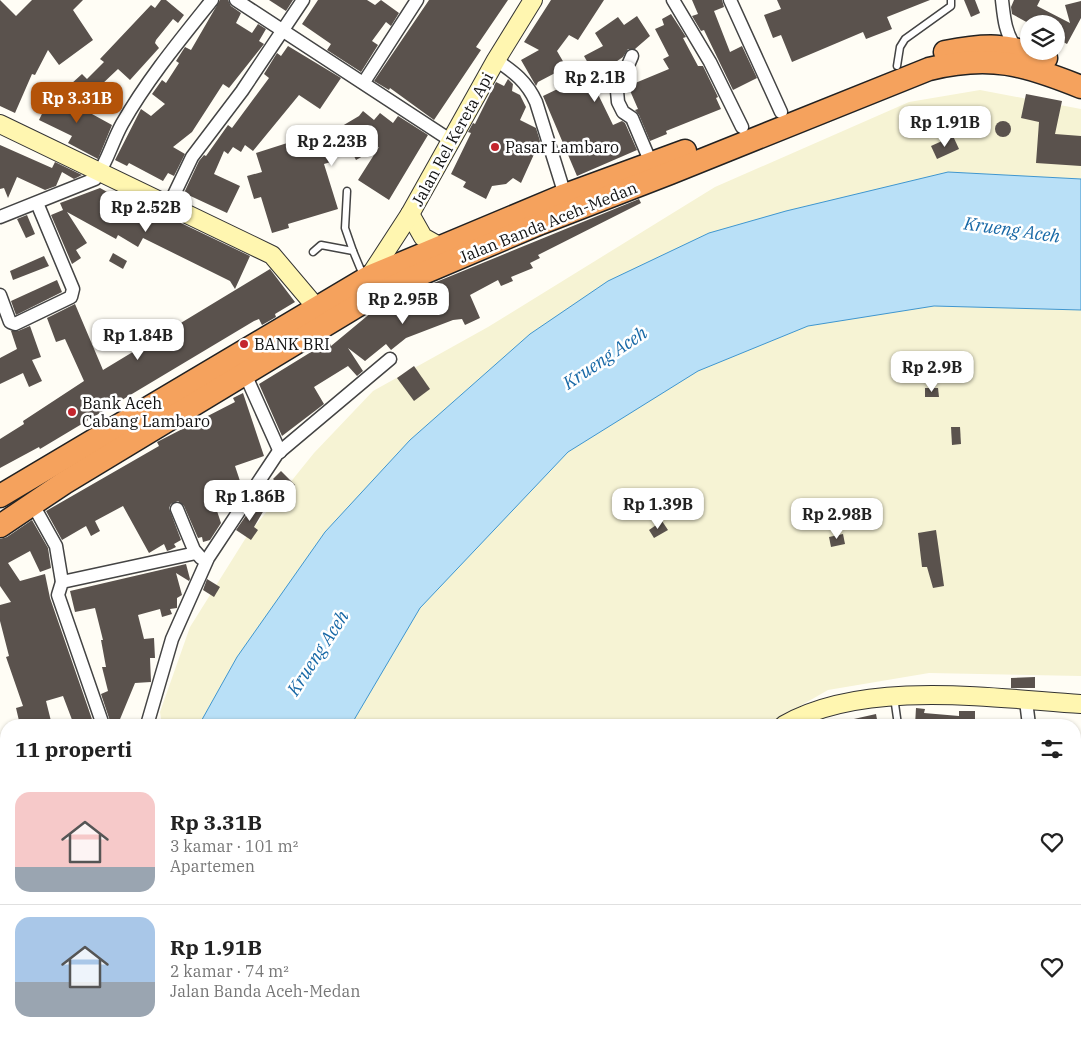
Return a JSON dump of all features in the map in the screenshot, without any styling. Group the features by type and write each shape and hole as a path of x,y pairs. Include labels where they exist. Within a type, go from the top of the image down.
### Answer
{"highway":[{"name":"Jalan Banda Aceh-Medan","path":"0,526 32,502 365,301 414,277 541,223 742,127 897,66 946,52 986,45 1016,48 1081,70"},
{"name":"Jalan Banda Aceh-Medan","path":"0,496 367,278 439,246 565,195 662,165 911,75 954,63 994,62 1026,66 1081,87"}],"main road":[{"name":"Jalan Rel Kereta Api","path":"367,278 410,214 496,60 534,0"},
{"path":"0,124 272,255 316,308"},
{"path":"410,214 423,237 439,246"},
{"path":"817,717 851,700 894,696 1081,704"}],"street":[{"path":"0,217 95,179 122,124 171,52 212,0"},
{"path":"236,0 450,140"},
{"path":"169,205 192,157 284,30 303,0"},
{"path":"364,82 417,0"},
{"path":"673,0 710,62 742,127"},
{"path":"730,0 781,112"},
{"path":"1002,0 1005,26 1009,38 1016,48"},
{"path":"632,56 617,91 618,102 623,112 632,118 662,165"},
{"path":"496,60 520,77 530,89 536,102 565,195"},
{"path":"0,295 10,322 15,324 71,297 73,293 73,288 37,203"},
{"path":"149,719 172,639 208,558 280,452 390,359"},
{"path":"245,374 280,452"},
{"path":"32,502 56,546 62,582 58,595 101,719"},
{"path":"177,509 196,553 204,560 208,558"},
{"path":"62,582 196,553"},
{"path":"1026,701 1028,719"}],"lane":[{"path":"897,66 900,47 905,39 950,6 951,0"},
{"path":"347,191 345,228 353,251 367,278"},
{"path":"313,252 321,245 353,251"},
{"path":"894,696 897,719"}],"shaded area":[{"path":"980,90 1081,109 1081,676 929,673 828,690 777,719 161,719 160,712 190,627 247,536 314,453 373,391 488,327 715,187 909,102"}],"water":[{"name":"Krueng Aceh","path":"948,172 1081,179 1081,310 934,306 808,326 698,371 568,452 420,608 355,719 202,719 237,657 325,532 410,440 530,334 608,281 709,233 786,211"}],"building":[{"path":"0,0 16,16 32,0 83,0 73,10 93,40 59,65 48,50 35,75 32,74 15,113 0,106"},
{"path":"161,0 166,0 184,15 178,23 173,19 156,40 155,43 159,48 130,80 118,69 100,86 110,96 97,110 71,84 82,74 87,79 104,62 100,59 151,5 155,8"},
{"path":"220,0 228,0 231,6 241,13 236,23 252,33 258,24 266,29 259,41 264,44 229,88 223,84 192,132 173,147 185,154 174,176 168,173 163,181 129,163 127,166 115,160 141,109 151,116 165,104 152,94 162,80 166,83 179,63 176,61 185,47 191,50"},
{"path":"269,0 293,0 286,11"},
{"path":"318,0 367,0 375,5 381,0 399,13 391,26 386,22 372,41 378,45 361,72 327,50 331,44 302,24"},
{"path":"429,0 508,0 476,47 481,50 434,120 390,88 389,90 374,81"},
{"path":"551,0 604,0 578,40 569,35 557,51 564,63 559,71 538,82 536,86 521,60 539,50 524,42"},
{"path":"692,0 722,0 724,7 714,11 730,52 742,46 757,78 733,90 704,30 701,31 692,16 698,14"},
{"path":"777,0 930,0 887,17 892,29 866,39 863,32 792,62 781,35 773,38 764,15 781,9"},
{"path":"964,0 975,0 980,13 971,17"},
{"path":"1014,0 1040,0 1037,6 1054,15 1020,15 1020,18 1012,14 1011,7"},
{"path":"1081,1 1081,18 1067,44 1065,43 1065,20 1070,23 1065,5"},
{"path":"671,14 686,37 683,38 698,66 703,66 718,97 716,98 721,109 666,131 667,134 650,141 635,110 638,109 628,86 669,69 663,59 669,56 655,29 664,25 662,19"},
{"path":"637,16 650,36 635,49 628,49 623,57 607,68 612,82 596,90 613,125 622,121 625,123 637,150 577,176 543,96 593,72 584,56 603,46 595,33 618,17 624,25"},
{"path":"288,46 341,78 320,109 299,95 253,151 245,145 241,152 233,147 228,154 224,151 214,174 240,186 227,213 184,193 199,161 204,155 206,156 228,125 232,128 269,78 264,74 277,53 281,56"},
{"path":"508,79 513,84 512,91 520,95 526,107 520,120 536,128 540,141 521,183 513,178 506,184 492,186 486,199 463,187 466,182 451,174 471,133 468,132 473,123 475,124 496,82 504,86"},
{"path":"53,91 94,112 92,114 112,125 98,159 68,143 72,136 39,120"},
{"path":"1026,94 1062,101 1055,134 1081,136 1081,166 1036,163 1039,122 1021,118"},
{"path":"363,111 374,120 380,113 393,123 398,116 428,135 389,200 358,180 379,147 356,160 344,136 327,142 334,161 324,164 338,209 288,224 289,228 272,233 261,197 254,199 247,176 262,172 256,153 331,129 332,132 359,116"},
{"path":"1000,121 1006,121 1011,126 1009,135 1000,137 995,132 995,126"},
{"path":"953,136 959,149 937,159 931,146"},
{"path":"0,145 52,168 55,162 82,175 74,179 62,172 56,186 45,190 17,177 8,198 4,188 0,189"},
{"path":"100,188 158,220 162,214 250,256 235,289 230,281 143,238 138,247 118,235 116,239 67,212 87,243 76,250 81,258 72,264 51,215 63,210 60,203"},
{"path":"639,199 641,203 538,255 540,258 530,263 533,268 511,277 513,281 501,286 498,280 470,295 480,318 465,325 462,319 453,320 406,338 391,350 386,344 365,361 348,348 363,371 357,376 348,366 314,387 324,404 282,436 259,384 329,341 331,346 372,312 419,289"},
{"path":"27,215 35,234 26,238 17,219"},
{"path":"113,253 127,261 123,269 109,261"},
{"path":"44,256 49,266 13,280 10,271"},
{"path":"270,269 295,302 275,314 276,317 262,325 259,319 254,321 40,449 39,447 0,468 0,439 24,424 23,421 84,381 65,339 56,342 47,318 75,304 103,370"},
{"path":"57,280 62,292 16,315 11,301"},
{"path":"30,326 41,357 32,360 42,381 29,387 23,373 0,384 0,358 17,349 11,331 18,331"},
{"path":"414,366 430,389 414,401 397,378"},
{"path":"925,388 938,388 939,397 925,397"},
{"path":"243,393 264,456 235,466 243,490 233,506 217,511 221,523 210,540 203,542 202,537 198,538 184,506 178,501 171,504 169,508 181,540 174,544 176,547 170,550 167,551 164,544 149,553 123,506 95,521 100,531 91,536 86,526 62,540 46,511 159,446 157,442 235,402 233,398"},
{"path":"951,427 960,427 961,444 952,445"},
{"path":"281,471 295,485 287,492 273,479"},
{"path":"254,504 264,510 254,527 258,530 251,540 236,530"},
{"path":"32,520 48,548 51,568 40,572 30,551 8,563 20,581 45,574 50,598 92,719 72,719 63,696 46,701 50,719 19,719 16,708 23,706 6,657 9,656 0,621 0,605 11,602 0,586 0,539 7,537"},
{"path":"662,521 668,530 654,538 649,530"},
{"path":"936,530 944,586 933,588 927,567 922,567 918,533"},
{"path":"843,534 845,544 831,547 829,537"},
{"path":"186,564 190,579 189,581 176,573 182,595 177,598 177,608 170,609 172,614 162,617 160,609 138,615 144,639 154,638 155,658 150,658 151,682 135,683 120,719 109,719 101,694 108,691 102,667 106,667 101,640 103,640 95,608 75,612 70,591"},
{"path":"207,579 220,587 214,597 203,590"},
{"path":"1035,677 1035,688 1011,688 1011,678"},
{"path":"916,708 925,709 924,713 959,716 959,711 975,711 975,719 915,719"},
{"path":"876,714 877,719 854,719"}],"place":[{"name":"Pasar Lambaro","path":"495,147"},
{"name":"BANK BRI","path":"244,344"},
{"name":"Bank Aceh Cabang Lambaro","path":"72,412"}]}
